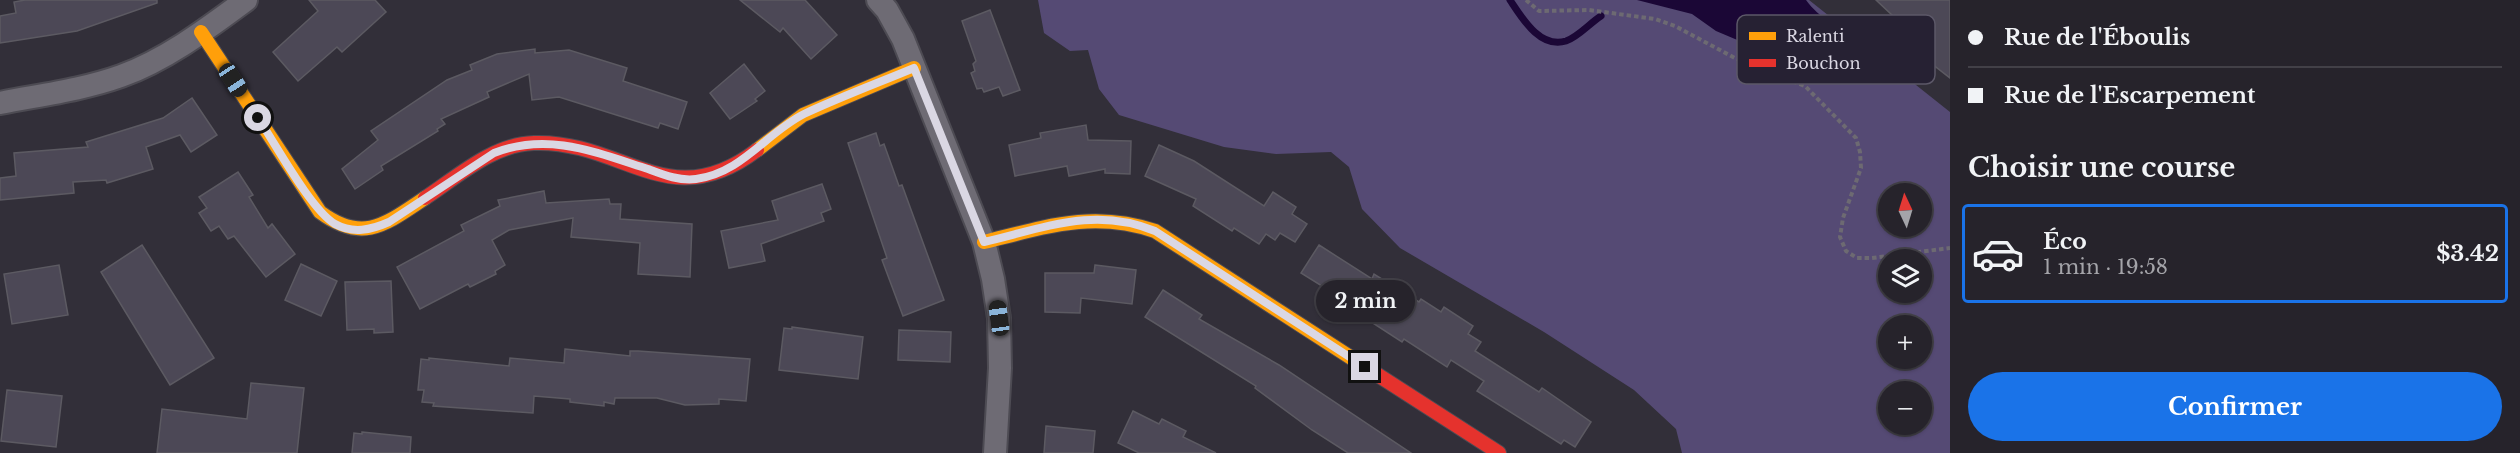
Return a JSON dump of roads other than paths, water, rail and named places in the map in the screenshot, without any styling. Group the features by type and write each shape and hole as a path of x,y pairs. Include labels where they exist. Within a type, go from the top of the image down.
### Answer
{"street":[{"path":"0,103 92,86 123,76 201,32 246,0"},
{"path":"878,0 887,10 903,39 984,242 999,318 1000,368 995,453"},
{"path":"201,32 320,212 335,224 352,230 371,230 389,222 494,153 511,146 533,142 575,147 673,178 696,179 707,176 738,165 803,115 914,68"},
{"path":"984,242 1082,219 1108,218 1132,221 1155,231 1499,453"}],"waterway":[{"path":"1510,0 1533,30 1540,36 1557,42 1570,39 1601,16"}]}
